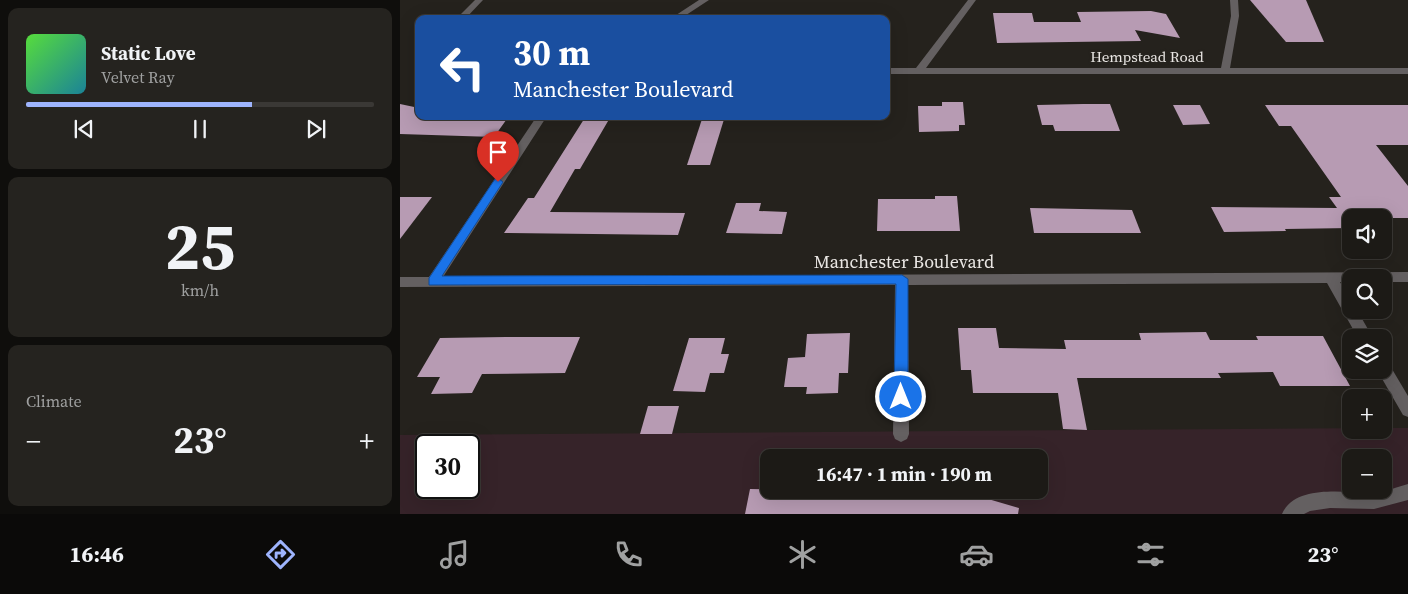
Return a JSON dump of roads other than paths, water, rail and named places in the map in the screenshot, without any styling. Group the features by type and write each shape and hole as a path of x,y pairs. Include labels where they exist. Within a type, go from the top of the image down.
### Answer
{"street":[{"path":"464,15 479,0"},
{"path":"681,15 705,0"},
{"path":"919,71 961,18 972,0"},
{"path":"1225,70 1235,16 1234,0"},
{"name":"Hempstead Road","path":"890,71 1408,71"},
{"path":"433,281 539,120"},
{"name":"Manchester Boulevard","path":"400,282 1408,277"},
{"path":"1330,278 1361,329"},
{"path":"901,434 902,279"},
{"path":"1390,379 1408,410"},
{"path":"1291,514 1298,506 1321,500 1376,501 1408,492"}]}
